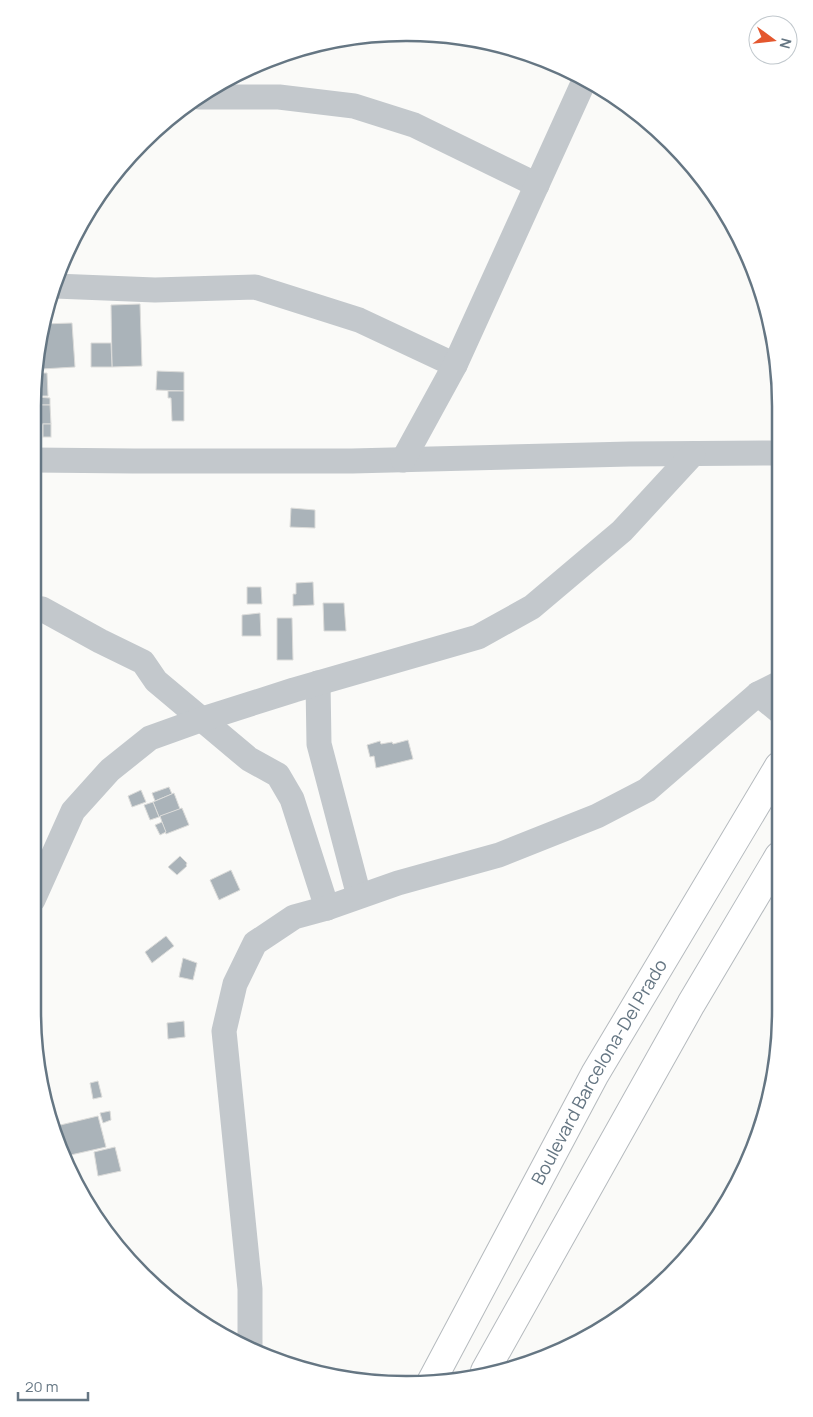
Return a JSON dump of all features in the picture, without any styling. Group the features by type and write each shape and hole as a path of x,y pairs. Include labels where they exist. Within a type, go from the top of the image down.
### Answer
{"main road":[{"name":"Boulevard Barcelona-Del Prado","path":"435,1375 596,1074 772,778"},
{"path":"488,1367 691,1004 772,868"}],"street":[{"path":"403,460 454,366 582,86"},
{"path":"212,98 279,97 354,106 414,125 537,185"},
{"path":"62,286 155,290 255,286 359,320 454,366"},
{"path":"41,460 403,460 772,453"},
{"path":"41,882 73,811 110,770 150,738 203,719 318,683 478,637 532,607 622,531 693,454"},
{"path":"41,609 143,662 156,681 249,759 278,775 292,799 327,908"},
{"path":"318,683 319,744 359,896"},
{"path":"250,1340 250,1289 224,1031 235,984 255,943 294,918 398,883 499,856 597,816 647,790 768,689"}],"building":[{"path":"140,304 142,366 112,367 111,305"},
{"path":"72,323 75,367 43,369 51,324"},
{"path":"91,343 111,343 112,367 91,367"},
{"path":"157,371 184,372 184,391 156,390"},
{"path":"43,373 47,373 48,396 41,396"},
{"path":"168,391 184,391 184,421 172,421 171,398 168,398"},
{"path":"41,397 50,398 50,405 41,405"},
{"path":"41,405 50,405 51,424 41,424"},
{"path":"43,424 51,424 51,437 43,437"},
{"path":"291,508 315,510 315,528 290,527"},
{"path":"313,582 314,605 293,606 293,594 296,594 296,583"},
{"path":"247,587 261,587 262,604 247,604"},
{"path":"323,603 344,603 346,631 324,631"},
{"path":"260,613 261,636 242,636 242,615"},
{"path":"277,618 292,618 293,660 277,660"},
{"path":"408,740 413,759 376,768 374,756 370,757 367,745 380,741 381,744 392,742 393,744"},
{"path":"169,787 172,794 155,801 152,793"},
{"path":"141,790 146,802 132,807 128,796"},
{"path":"174,793 180,809 159,817 153,802"},
{"path":"153,802 159,817 150,820 144,805"},
{"path":"182,808 189,825 166,834 160,816"},
{"path":"162,822 166,832 160,835 155,825"},
{"path":"180,856 187,863 187,866 177,875 168,867"},
{"path":"231,870 240,890 219,900 210,880"},
{"path":"166,936 174,946 152,963 145,952"},
{"path":"183,958 197,963 193,980 179,977"},
{"path":"184,1021 185,1037 168,1039 167,1023"},
{"path":"98,1081 102,1097 93,1099 90,1083"},
{"path":"110,1111 111,1120 103,1123 100,1113"},
{"path":"98,1116 106,1147 71,1155 60,1125"},
{"path":"115,1147 121,1171 98,1176 94,1152"}]}
